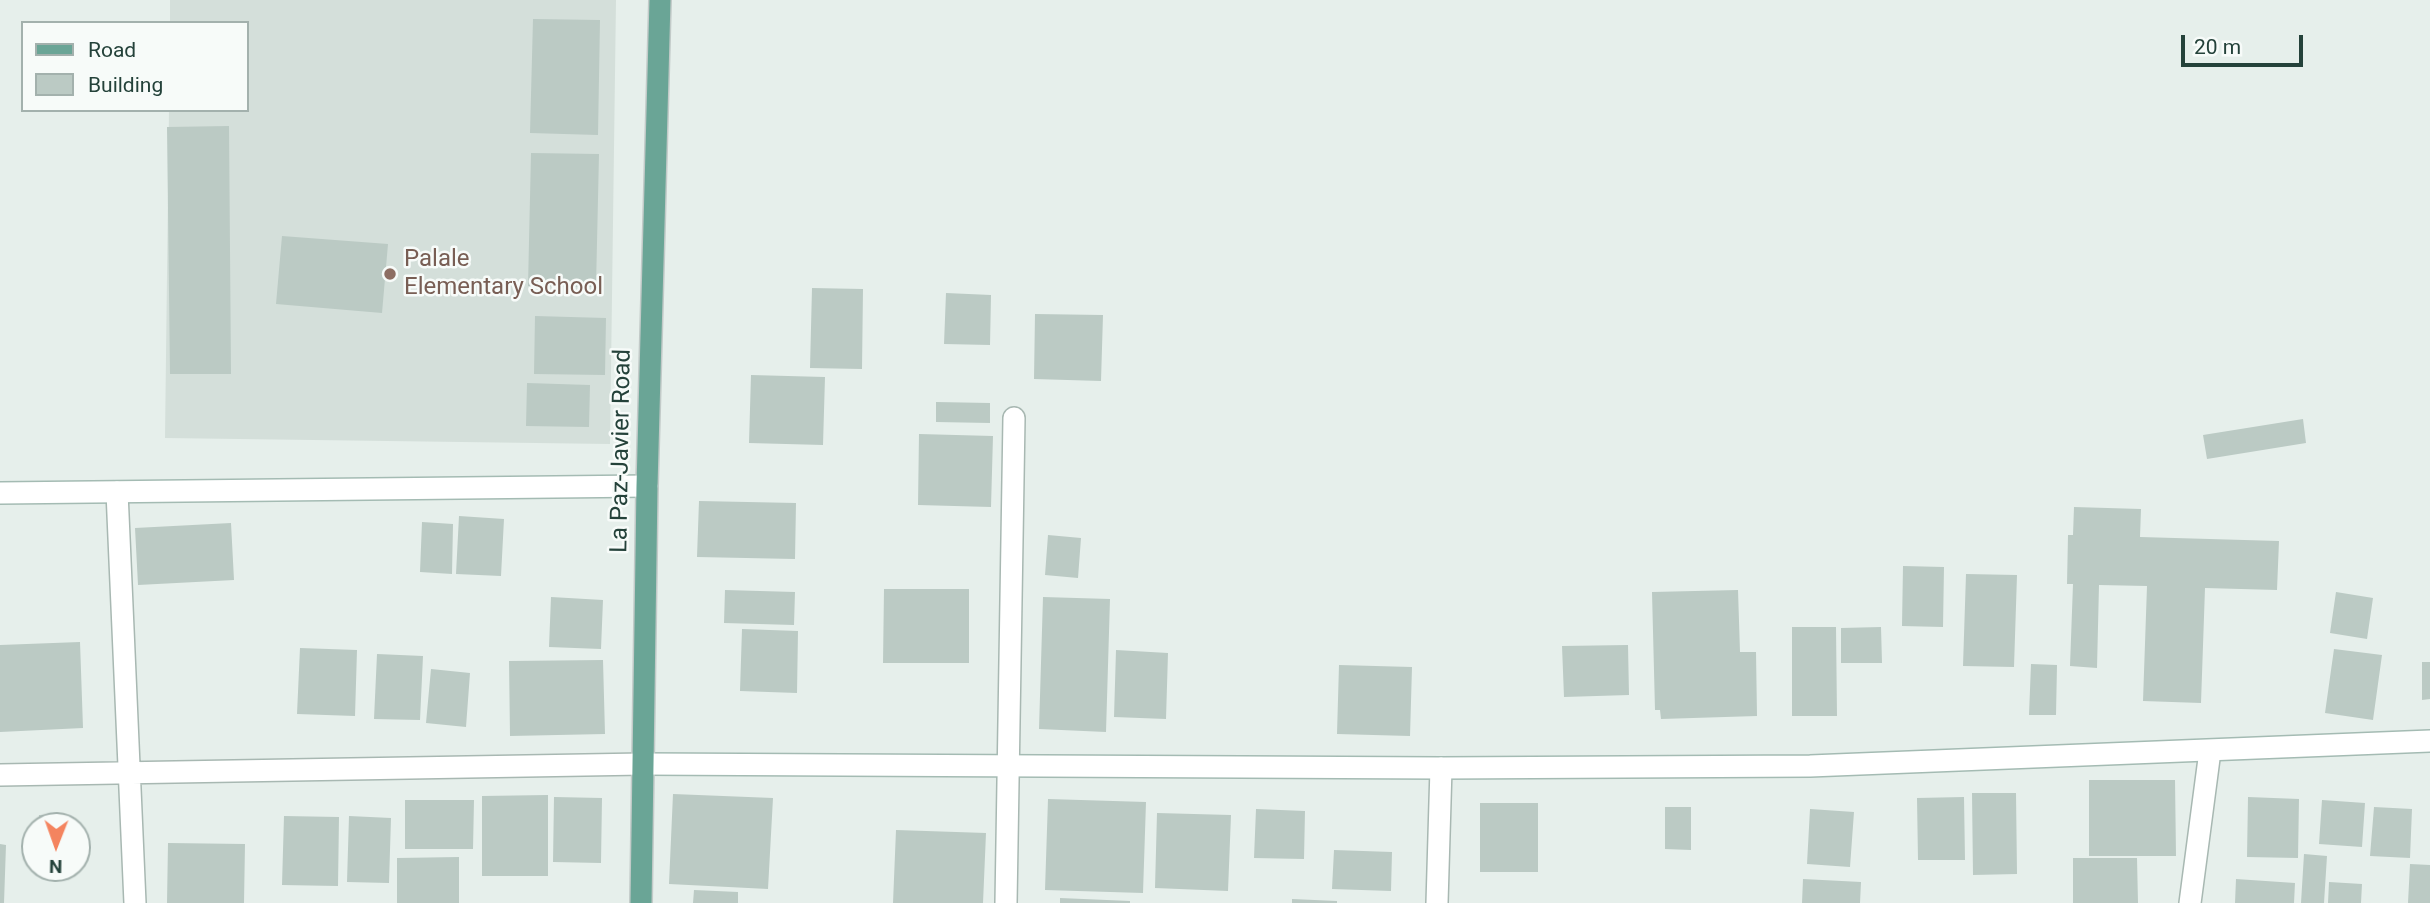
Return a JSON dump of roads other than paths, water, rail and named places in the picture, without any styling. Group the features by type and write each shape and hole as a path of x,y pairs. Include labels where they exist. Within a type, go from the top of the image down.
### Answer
{"main road":[{"name":"La Paz-Javier Road","path":"642,903 647,486 660,0"}],"street":[{"path":"1006,903 1014,418"},
{"path":"0,493 647,486"},
{"path":"117,492 135,903"},
{"path":"0,775 643,764 1441,768 1810,766 2430,741"},
{"path":"2190,903 2210,751"},
{"path":"1437,903 1441,768"}],"place":[{"name":"Palale Elementary School","path":"390,274"}]}
